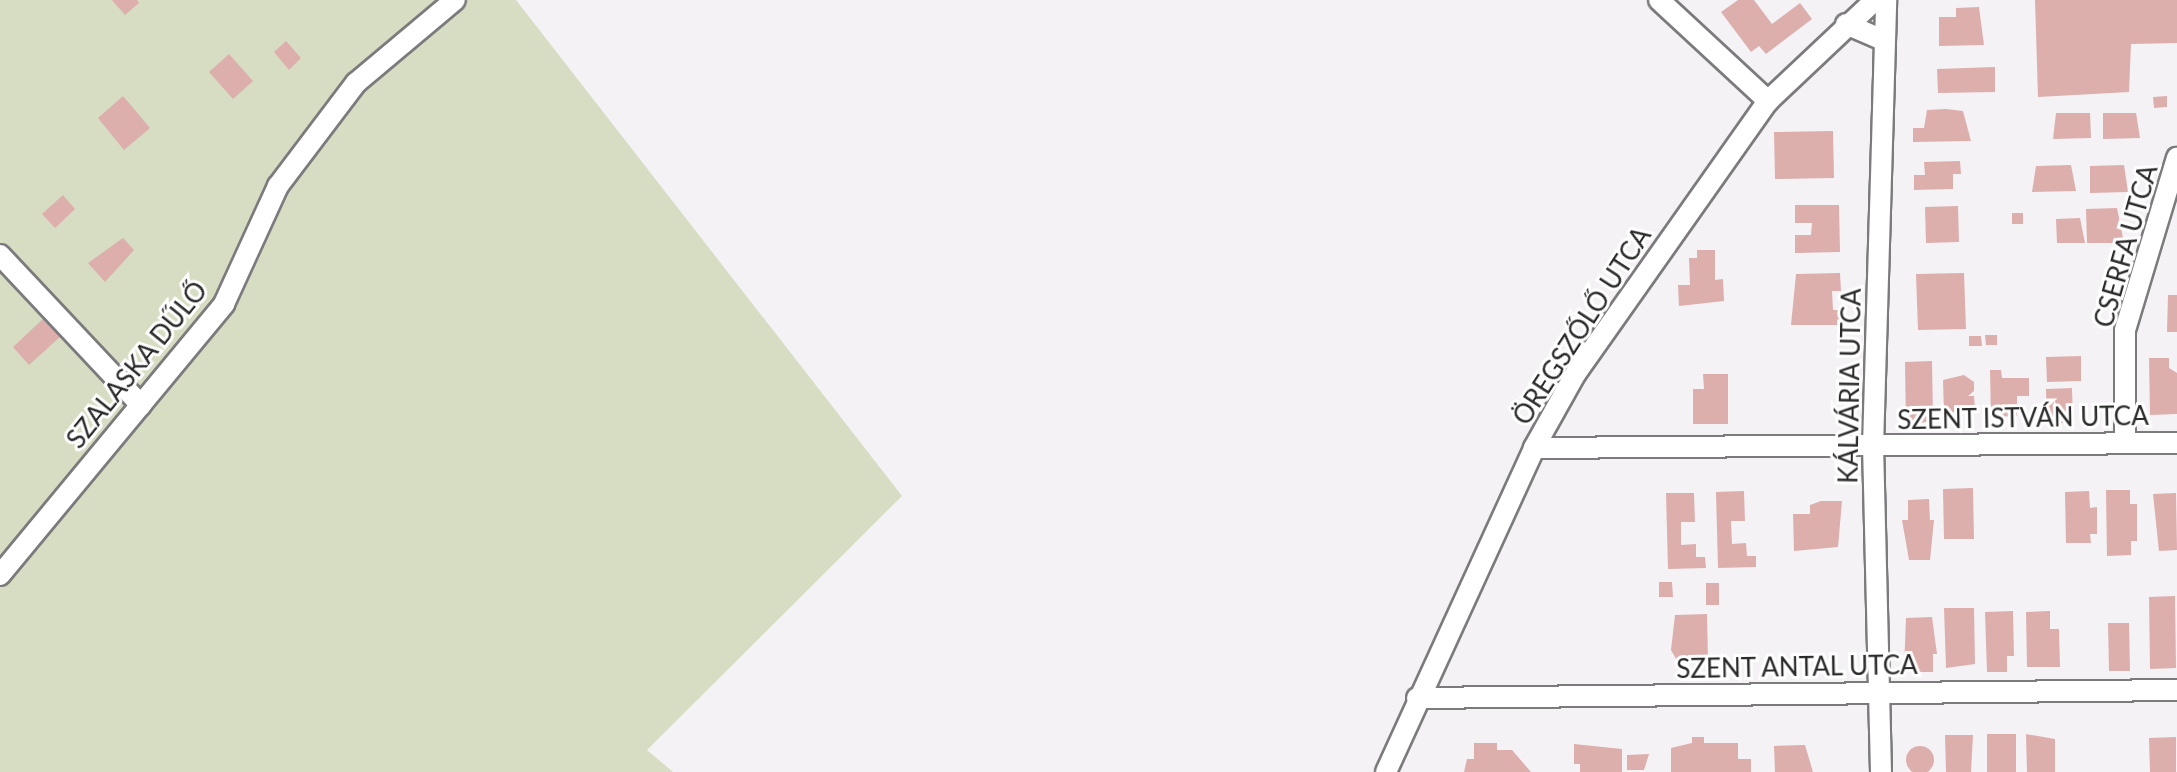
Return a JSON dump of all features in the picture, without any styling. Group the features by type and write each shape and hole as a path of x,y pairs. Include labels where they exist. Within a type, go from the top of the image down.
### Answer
{"street":[{"name":"SZALASKA DŰLŐ","path":"0,575 224,304 278,186 356,83 455,0"},
{"path":"1659,0 1768,101"},
{"name":"ÖREGSZŐLŐ UTCA","path":"1386,772 1417,698 1534,448 1576,373 1768,101 1846,24 1875,0"},
{"name":"KÁLVÁRIA UTCA","path":"1881,772 1873,446 1886,0"},
{"path":"1846,24 1883,40"},
{"name":"CSERFA UTCA","path":"2125,443 2125,330 2177,158"},
{"path":"0,255 141,405"},
{"name":"SZENT ISTVÁN UTCA","path":"1534,448 2177,443"},
{"name":"SZENT ANTAL UTCA","path":"1417,698 2177,690"}],"green space":[{"path":"0,0 516,0 902,496 647,750 673,772 0,772"}],"building":[{"path":"112,0 137,0 139,3 125,15"},
{"path":"1738,0 1754,0 1772,24 1800,3 1812,19 1766,54 1759,46 1751,52 1721,12"},
{"path":"2035,0 2177,0 2177,43 2131,44 2129,92 2038,97"},
{"path":"1979,7 1984,45 1939,46 1939,17 1956,17 1956,8"},
{"path":"286,41 301,58 289,70 274,52"},
{"path":"229,54 253,81 233,99 209,72"},
{"path":"1995,67 1995,92 1938,93 1937,69"},
{"path":"123,96 150,128 124,150 98,118"},
{"path":"2167,96 2167,107 2154,108 2153,97"},
{"path":"1927,110 1963,111 1971,141 1913,142 1913,128 1924,128"},
{"path":"2056,113 2090,113 2091,138 2053,139"},
{"path":"2103,113 2136,113 2140,138 2103,139"},
{"path":"1833,131 1834,178 1775,179 1774,132"},
{"path":"1960,161 1961,174 1953,174 1953,189 1914,190 1914,175 1925,175 1924,162"},
{"path":"2071,165 2076,191 2032,192 2036,166"},
{"path":"2124,165 2128,192 2090,193 2090,166"},
{"path":"63,195 75,209 55,228 42,214"},
{"path":"1795,205 1839,205 1840,252 1795,253 1795,235 1811,235 1812,223 1795,223"},
{"path":"1958,206 1959,242 1926,243 1925,207"},
{"path":"2117,208 2124,243 2087,243 2086,209"},
{"path":"2012,213 2023,213 2023,224 2012,224"},
{"path":"2080,218 2085,243 2057,243 2056,219"},
{"path":"123,238 134,250 105,282 88,263"},
{"path":"1697,250 1715,250 1715,280 1723,279 1724,301 1679,306 1678,285 1690,285 1689,258 1697,258"},
{"path":"1840,273 1841,291 1832,291 1833,310 1841,310 1841,325 1791,325 1796,274"},
{"path":"1964,273 1966,329 1918,330 1916,274"},
{"path":"2168,295 2177,295 2177,332 2167,332"},
{"path":"44,318 61,336 29,365 13,347"},
{"path":"1985,335 1997,335 1997,345 1986,345"},
{"path":"1969,336 1981,336 1982,346 1969,346"},
{"path":"2081,356 2081,381 2047,382 2046,357"},
{"path":"2149,358 2169,358 2169,368 2177,373 2177,414 2150,415"},
{"path":"1932,361 1933,420 1906,427 1905,362"},
{"path":"1990,370 2001,370 2002,378 2029,378 2029,396 2017,396 2017,416 1991,417"},
{"path":"1703,374 1728,374 1728,424 1693,424 1693,389 1704,389"},
{"path":"1964,375 1974,382 1974,391 1968,396 1974,396 1975,409 1944,414 1943,380"},
{"path":"2072,388 2073,422 2047,425 2046,389"},
{"path":"1973,488 1974,539 1944,539 1943,489"},
{"path":"2106,490 2130,490 2130,504 2137,504 2137,541 2131,541 2131,555 2107,556"},
{"path":"1744,491 1745,521 1731,521 1732,544 1746,543 1747,556 1756,556 1756,567 1718,568 1716,492"},
{"path":"2089,491 2090,508 2097,507 2097,534 2090,534 2091,543 2066,543 2065,492"},
{"path":"1666,493 1694,493 1695,522 1681,522 1681,545 1696,544 1696,557 1705,557 1706,568 1668,569"},
{"path":"2176,493 2177,550 2159,551 2153,494"},
{"path":"1929,499 1930,520 1934,520 1930,560 1909,560 1902,520 1908,520 1908,500"},
{"path":"1821,501 1842,501 1838,547 1794,551 1793,514 1810,514 1810,505"},
{"path":"1659,582 1672,582 1673,597 1659,597"},
{"path":"1706,583 1719,583 1719,605 1706,605"},
{"path":"2175,596 2176,668 2150,669 2149,597"},
{"path":"1944,608 1974,608 1975,664 1946,668"},
{"path":"2013,611 2014,656 2007,656 2007,672 1987,672 1985,612"},
{"path":"2050,611 2050,629 2059,629 2060,667 2027,667 2026,612"},
{"path":"1707,614 1708,659 1676,659 1671,650 1675,615"},
{"path":"1932,617 1937,654 1933,654 1933,672 1910,672 1904,669 1906,618"},
{"path":"2108,623 2129,623 2130,671 2109,671"},
{"path":"1987,734 2016,734 2016,772 1987,772"},
{"path":"2026,734 2055,739 2055,772 2027,772"},
{"path":"1945,735 1973,735 1971,772 1946,772"},
{"path":"1692,737 1704,737 1704,743 1738,743 1738,759 1751,759 1751,772 1671,772 1671,748 1692,743"},
{"path":"2176,737 2176,772 2150,772 2149,738"},
{"path":"1474,743 1497,743 1497,750 1512,750 1531,772 1464,772 1467,759 1474,759"},
{"path":"1574,744 1622,749 1622,772 1580,772 1580,764 1574,764"},
{"path":"1805,745 1813,772 1775,772 1774,746"},
{"path":"1920,746 1930,750 1934,760 1930,770 1920,774 1910,770 1906,760 1910,750"},
{"path":"1649,754 1644,770 1627,770 1627,755"}]}
